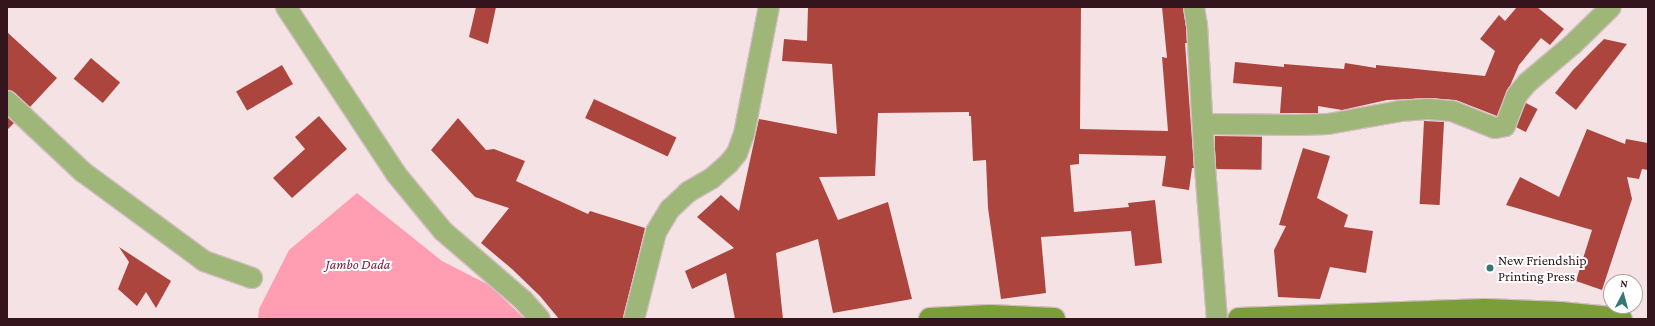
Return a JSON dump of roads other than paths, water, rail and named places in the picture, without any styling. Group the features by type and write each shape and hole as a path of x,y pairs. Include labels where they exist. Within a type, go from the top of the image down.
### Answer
{"main road":[{"path":"1239,319 1486,310 1560,313 1621,319"},
{"path":"930,319 990,316 1054,319"}],"street":[{"path":"286,7 396,174 443,231 523,300 540,319"},
{"path":"634,319 656,232 670,209 688,192 712,178 729,163 737,153 744,134 769,7"},
{"path":"1194,7 1197,25 1217,319"},
{"path":"1203,124 1296,126 1328,124 1400,111 1428,109 1452,111 1495,128 1505,126 1517,95 1527,83 1572,45 1611,7"},
{"path":"7,101 83,172 204,261 252,278"}],"place":[{"name":"New Friendship Printing Press","path":"1490,268"}],"park label":[{"name":"Jambo Dada","path":"358,264"}]}
